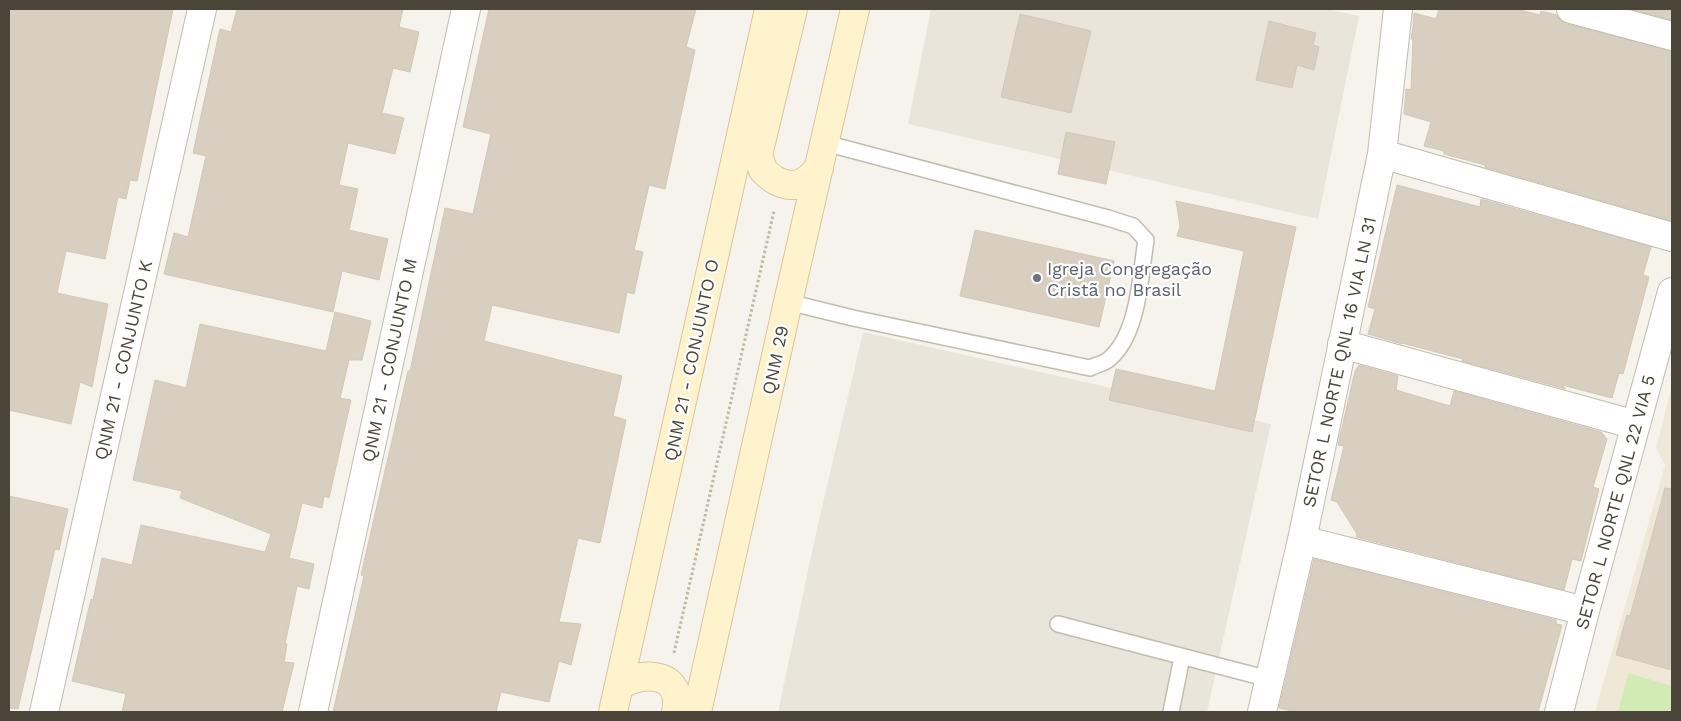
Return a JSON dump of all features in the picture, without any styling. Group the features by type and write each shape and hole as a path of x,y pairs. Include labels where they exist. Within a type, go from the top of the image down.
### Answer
{"main road":[{"name":"QNM 21 - CONJUNTO O","path":"613,712 769,9"},
{"path":"793,9 758,155 764,170 772,178 783,184 793,185 800,184 810,178 822,156"},
{"name":"QNM 29","path":"697,712 855,9"},
{"path":"620,685 640,676 652,676 668,681 676,691 678,704 676,712"}],"street":[{"name":"QNM 21 - CONJUNTO K","path":"44,712 202,9"},
{"name":"QNM 21 - CONJUNTO M","path":"313,712 466,9"},
{"name":"SETOR L NORTE QNL 16 VIA LN 31","path":"1262,712 1302,540 1382,154 1398,9"},
{"path":"1571,9 1672,36"},
{"path":"1382,154 1672,237"},
{"name":"SETOR L NORTE QNL 22 VIA 5","path":"1559,712 1672,292"},
{"path":"1342,344 1636,425"},
{"path":"1302,540 1585,611"}],"lane":[{"path":"788,302 854,318 1090,368 1107,361 1121,346 1133,322 1146,240 1133,226 1099,215 822,156"},
{"path":"1058,624 1269,679"},
{"path":"1171,712 1182,656"}],"path":[{"path":"668,681 772,217 783,184"}],"shaded area":[{"path":"931,9 1327,9 1359,16 1318,219 908,124"},
{"path":"863,332 1271,424 1207,712 778,712 816,533"},
{"path":"1672,385 1672,712 1595,712 1665,465 1656,448"}],"green space":[{"path":"1628,673 1672,686 1672,712 1618,712"}],"building":[{"path":"9,9 173,9 137,181 130,180 126,199 118,197 105,259 66,251 57,293 108,304 92,387 80,382 71,424 9,410"},
{"path":"237,9 403,9 399,27 419,32 410,72 393,68 382,113 404,118 395,154 348,143 339,185 358,189 349,230 388,239 379,280 342,271 333,312 164,274 174,233 188,237 206,156 193,153 202,111 220,29 231,32"},
{"path":"489,9 696,9 686,47 695,50 665,189 649,185 634,250 643,252 634,294 627,292 619,333 492,305 484,341 622,376 613,416 626,420 600,543 578,538 559,622 581,624 571,665 559,661 549,702 501,692 496,712 333,712 364,576 361,575 408,371 410,371 445,208 473,214 491,134 463,127"},
{"path":"1439,9 1516,9 1540,15 1541,11 1557,15 1560,20 1567,24 1672,51 1672,221 1485,167 1485,165 1444,154 1444,151 1424,146 1431,122 1404,114 1406,89 1411,90 1413,39 1411,39 1414,13 1436,19"},
{"path":"1631,9 1672,9 1672,20"},
{"path":"1020,14 1091,31 1071,113 1001,97"},
{"path":"1269,21 1316,33 1313,45 1319,47 1314,70 1297,65 1292,88 1256,80"},
{"path":"1066,132 1115,142 1106,184 1058,174"},
{"path":"1397,185 1480,207 1481,199 1651,247 1643,275 1649,277 1623,374 1619,373 1612,398 1562,385 1566,389 1368,334 1375,309 1368,307"},
{"path":"1176,201 1296,227 1252,432 1109,400 1116,369 1215,391 1244,251 1177,236 1180,226"},
{"name":"Igreja Congregação Cristã no Brasil","path":"975,230 1114,261 1099,327 960,296"},
{"path":"335,312 371,321 362,360 349,360 340,398 351,400 329,498 324,496 322,508 302,503 289,558 314,564 309,589 297,586 285,644 287,644 284,662 294,663 282,712 122,712 126,694 72,681 102,558 132,565 141,525 265,552 271,534 180,498 182,491 133,480 155,380 186,388 200,324 326,351"},
{"path":"1359,365 1398,376 1396,390 1450,406 1454,391 1601,432 1607,439 1593,487 1599,489 1581,561 1572,559 1564,590 1356,537 1357,534 1337,502 1331,500 1344,446 1338,445 1355,371"},
{"path":"1665,488 1672,489 1672,670 1616,655 1627,615 1630,616"},
{"path":"9,496 68,509 59,550 55,549 18,709 9,708"},
{"path":"1314,559 1556,620 1556,624 1562,625 1538,712 1296,712 1279,708"}],"place":[{"name":"Igreja Congregação Cristã no Brasil","path":"1037,278"}]}
